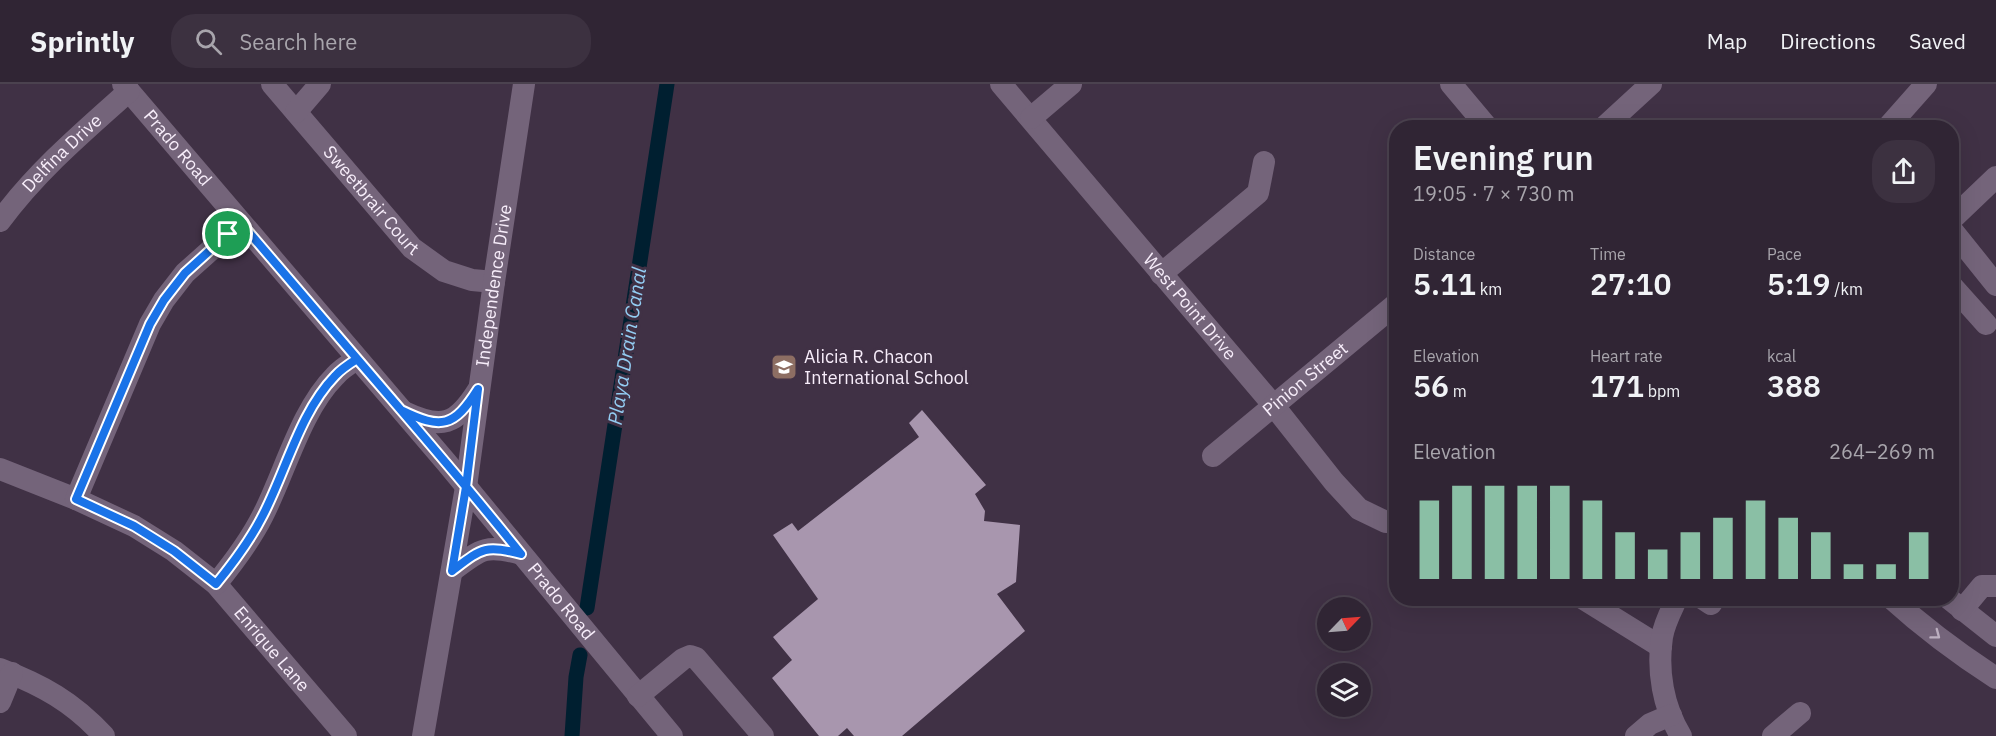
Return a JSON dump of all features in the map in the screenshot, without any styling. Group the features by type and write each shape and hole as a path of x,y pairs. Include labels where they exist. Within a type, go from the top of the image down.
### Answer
{"street":[{"name":"Sweetbrair Court","path":"272,84 412,248 444,271 472,280 494,282"},
{"path":"296,112 320,84"},
{"name":"Independence Drive","path":"423,736 466,487 478,389 524,84"},
{"name":"West Point Drive","path":"1001,84 1274,406 1334,482 1359,508 1386,522"},
{"path":"1031,118 1071,84"},
{"path":"1451,84 1481,120"},
{"path":"1613,120 1652,84"},
{"path":"1894,120 1926,84"},
{"name":"Delfina Drive","path":"0,221 20,193 126,88"},
{"name":"Prado Road","path":"126,88 466,487 672,736"},
{"path":"1161,274 1258,193 1264,162"},
{"path":"1959,212 1996,177"},
{"path":"76,499 150,324 164,300 185,273 241,223"},
{"path":"1959,239 1996,285"},
{"path":"1959,292 1993,322"},
{"name":"Pinion Street","path":"1214,456 1389,310"},
{"path":"216,584 244,549 308,416 326,386 336,374 357,359"},
{"path":"401,410 421,420 447,421 456,418 465,410 478,389"},
{"name":"Enrique Lane","path":"0,469 76,499 134,526 174,551 216,584 346,736"},
{"path":"452,571 483,549 494,548 521,554"},
{"path":"1959,601 1982,586 1996,586"},
{"path":"1595,606 1661,648"},
{"path":"1674,606 1665,627 1660,672 1664,694 1681,736"},
{"path":"1900,606 1964,657 1996,678"},
{"path":"1958,606 1996,636"},
{"path":"638,696 683,659 690,656 696,658 763,736"},
{"path":"0,702 6,671 46,688 70,703 104,736"},
{"path":"1773,736 1800,713"},
{"path":"1636,736 1650,724 1671,715"}],"building":[{"path":"922,410 986,485 975,494 985,511 984,521 1020,525 1016,582 997,594 1025,631 902,736 854,736 847,728 838,736 819,736 772,678 792,660 773,637 818,599 773,535 792,523 798,531 919,437 909,423"}],"waterway":[{"name":"Playa Drain Canal","path":"587,608 667,84"},
{"name":"Playa Drain Canal","path":"572,736 576,677 580,655"}],"place":[{"name":"Alicia R. Chacon International School","path":"784,367"}],"route":[{"path":"228,234 185,273 164,300 150,324 76,499 134,526 174,551 216,584 244,549 263,514 308,416 326,386 336,374 357,359 401,410 446,462 466,487 521,554 504,549 483,549 452,571 466,487 478,389 465,410 456,418 447,421 421,420 401,410 241,223 228,234"}]}
